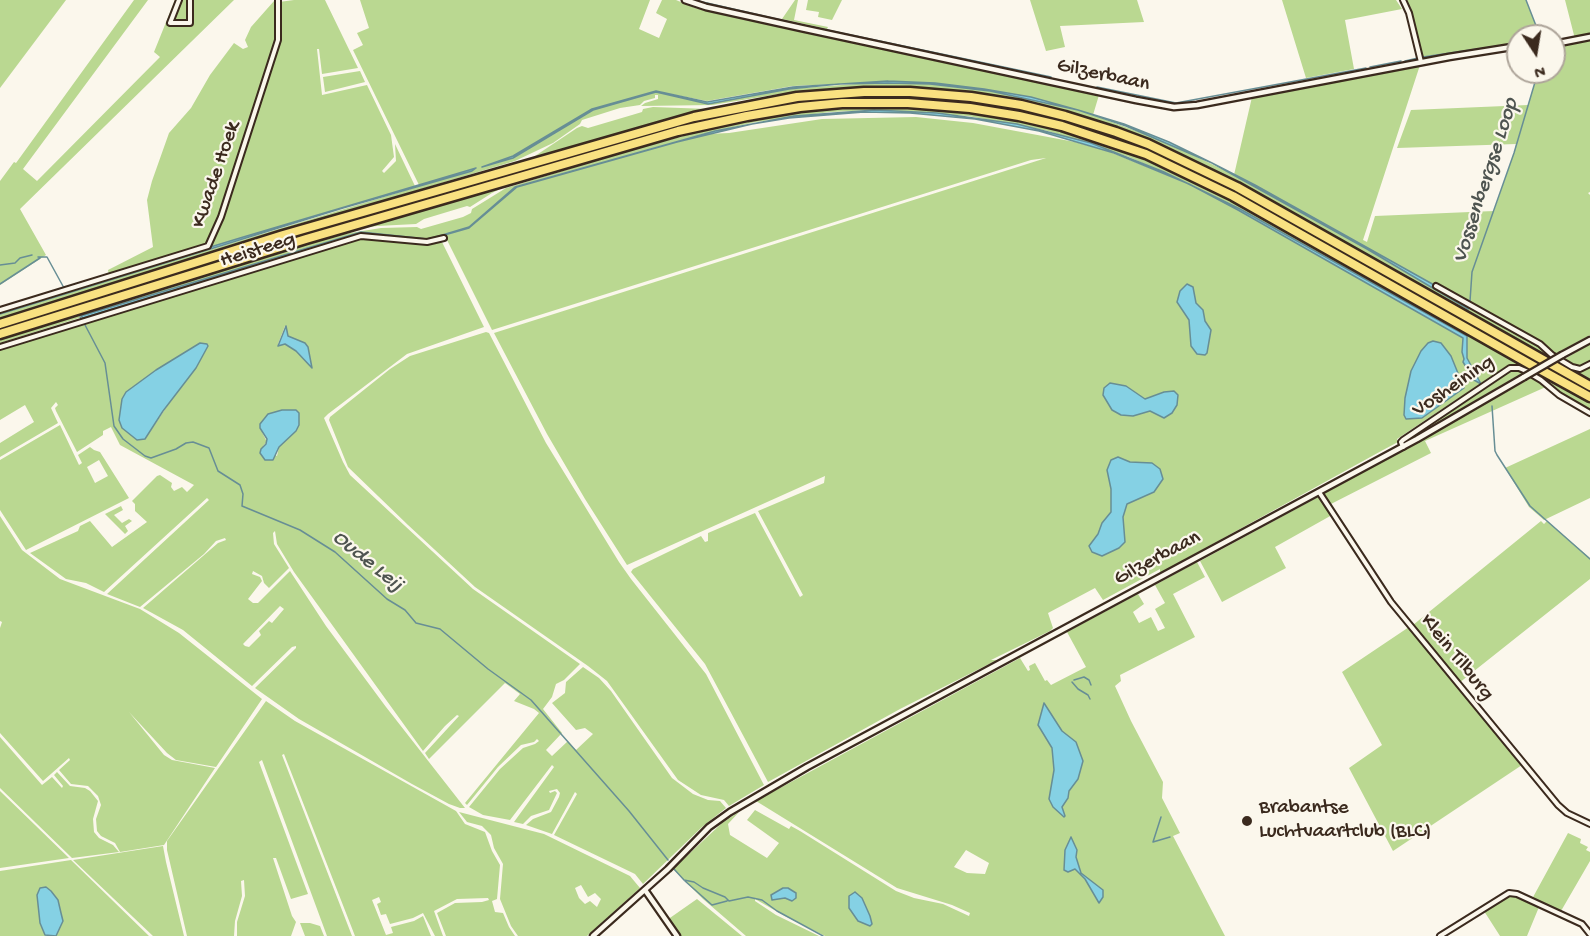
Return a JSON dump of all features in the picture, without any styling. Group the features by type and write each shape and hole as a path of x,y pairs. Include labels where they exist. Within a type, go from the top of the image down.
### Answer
{"highway":[{"path":"0,324 283,235 694,117 797,97 864,92 909,92 971,97 1021,105 1065,116 1148,144 1237,187 1590,386"},
{"path":"0,334 317,236 678,131 800,107 842,103 908,103 970,108 1019,116 1062,126 1146,154 1233,196 1590,397"}],"street":[{"path":"178,0 170,23 190,23 190,0"},
{"name":"Kwade Hoek","path":"0,310 206,247 209,244 278,40 278,0"},
{"name":"Gilzerbaan","path":"685,0 745,16 1166,106 1197,105 1506,48"},
{"path":"1403,0 1409,13 1421,62"},
{"path":"1566,42 1590,38"},
{"name":"Heisteeg","path":"0,347 361,236 426,242 444,238"},
{"path":"1436,286 1533,340 1572,367 1580,369 1590,364"},
{"name":"Gilzerbaan","path":"593,936 669,870 709,827 729,810 1402,447 1590,340"},
{"name":"Vosheining","path":"1402,447 1401,442 1439,414 1504,371 1514,367 1532,374 1559,395 1590,412"},
{"name":"Klein Tilburg","path":"1319,492 1391,602 1558,805 1567,813 1590,825"},
{"path":"645,890 677,936"},
{"path":"1440,936 1509,893 1518,894 1582,924 1590,934"}],"green space":[{"path":"0,0 66,0 0,88"},
{"path":"134,0 148,0 23,169 37,181 160,57 154,52 175,0 234,0 20,209 46,255 0,285 0,181 14,162 16,163"},
{"path":"325,0 358,68 322,74 319,49 317,49 322,95 367,85 391,135 394,157 382,171 384,173 396,161 395,144 415,186 66,291 210,245 214,240 279,41 279,2"},
{"path":"360,0 650,0 639,29 659,38 667,19 656,13 662,0 676,0 695,8 1099,95 1093,115 1166,142 1234,175 1252,97 1420,65 1363,240 1367,242 1375,216 1494,211 1514,153 1516,144 1397,148 1411,110 1528,105 1534,84 1566,84 1566,45 1590,41 1590,192 1588,193 1590,195 1590,335 1555,354 1544,345 1469,302 1466,306 1469,309 1470,306 1540,346 1545,352 1574,369 1580,370 1590,365 1590,382 1244,186 1164,147 1100,123 908,89 835,88 712,105 641,106 658,99 658,95 655,95 655,98 644,101 640,105 620,108 582,120 580,124 553,143 515,161 0,320 0,314 476,169 419,185 353,50 363,45 357,33 369,28","holes":["882,82 789,89 708,104 660,92 707,101 793,86"]},
{"path":"795,0 798,0 794,20 828,27 827,29 782,19"},
{"path":"808,0 842,0 832,20 818,17 819,12 806,10"},
{"path":"1030,0 1137,0 1144,22 1060,26 1065,47 1046,51"},
{"path":"1282,0 1396,0 1402,9 1345,20 1354,69 1306,78"},
{"path":"1406,0 1526,0 1535,24 1506,24 1506,44 1421,57 1411,8"},
{"path":"1565,0 1590,0 1590,36 1575,39"},
{"path":"274,1 275,42 208,241 204,245 109,275 108,270 153,247 147,200 169,133 191,108 210,75 234,43 243,49 248,47 245,40 251,27"},
{"path":"360,71 365,82 325,92 323,77"},
{"path":"859,95 926,96 1001,105 1056,117 1146,146 1242,191 1541,363 1538,366 1287,223 1083,130 894,100 744,114 0,331 0,326 190,266 668,126 780,102"},
{"path":"653,107 709,109 532,158 577,128 582,126 588,128"},
{"path":"911,107 972,112 1005,117 1071,133 1134,154 1224,195 1531,369 1530,371 1535,374 1536,372 1590,402 1590,409 1560,392 1590,412 1519,366 1504,368 1397,439 1398,442 1160,573 1160,569 1103,600 1095,588 1048,613 1053,628 1050,631 991,660 997,660 900,709 768,782 705,664 631,572 701,536 705,542 708,541 708,533 755,513 800,597 803,595 758,511 824,483 825,476 627,565 547,434 494,333 1046,158 1031,160 492,330 446,238 429,241 359,235 0,346 360,233 424,239 361,232 81,316 0,343 0,337 194,277 344,234 381,228 417,227 421,229 463,217 506,188 632,150 739,121 814,109","holes":["875,110 968,116 1048,131 1129,157 1189,184 1110,152 1075,142 973,123 916,117 822,119 729,133 707,134 639,152 715,131 756,122 830,112"]},
{"path":"514,182 470,207 424,219 416,224 354,229"},
{"path":"362,236 428,243 441,240 484,327 407,354 328,414 324,418 343,462 350,475 473,589 580,664 564,680 556,684 552,697 543,709 562,733 546,750 552,756 568,741 576,750 593,734 585,728 576,730 552,703 565,693 566,682 583,667 599,678 611,691 672,778 693,794 708,800 720,801 726,808 702,827 643,884 635,874 554,835 577,794 575,792 552,834 526,825 533,819 551,812 559,797 560,793 557,789 549,791 557,793 549,810 531,816 523,824 514,822 554,767 552,765 510,820 483,815 469,807 500,769 523,748 539,741 537,739 521,745 498,767 467,805 465,803 539,713 514,701 520,694 505,683 429,759 425,753 459,716 457,715 445,726 423,751 294,572 277,544 275,531 273,533 274,544 289,568 269,588 262,576 253,571 252,574 260,577 262,581 248,599 253,603 258,603 290,571 326,626 465,808 449,804 299,719 255,688 296,646 292,647 252,686 183,630 143,608 218,543 226,540 225,538 216,541 204,554 140,607 107,594 209,500 207,498 104,592 86,583 66,579 30,553 78,531 80,526 90,521 112,547 147,522 135,511 135,504 132,501 157,476 160,475 172,483 171,487 174,491 182,487 187,492 194,485 120,445 111,427 77,452 56,411 55,408 58,405 56,402 51,408 58,423 0,457 0,443 34,422 25,405 0,420 0,348","holes":["285,326 288,336 305,343 311,360 285,344 278,344","200,343 207,347 145,439 119,420 122,399 126,392","262,432 287,439 279,447 277,456 263,446 267,442","280,606 284,609 272,623 269,621 259,631 261,635 249,647 243,644"]},
{"path":"489,333 546,443 619,562 706,674 764,785 729,806 724,800 701,795 678,780 607,681 475,587 348,467 329,420 330,417 410,356"},
{"path":"1590,344 1590,362 1579,366 1563,360"},
{"path":"1519,369 1524,372 1407,440 1508,370"},
{"path":"1533,377 1548,386 1425,441 1431,453 1329,505 1323,494"},
{"path":"60,425 79,465 82,463 78,455 90,447 100,452 129,498 26,550 0,510 0,460","holes":["99,460 108,476 95,483 87,467"]},
{"path":"1590,429 1590,498 1544,520 1529,507 1505,468"},
{"path":"1320,496 1332,515 1275,547 1286,568 1222,602 1200,561"},
{"path":"121,506 123,510 114,515 122,523 129,519 132,521 125,526 128,531 125,534 105,514"},
{"path":"0,516 22,550 60,579 140,609 179,633 262,699 216,767 176,760 129,712 164,755 172,760 215,768 164,845 120,852 115,843 101,836 97,831 96,819 101,805 98,796 88,786 71,784 59,770 70,760 69,758 43,781 0,733 0,628 2,622 0,621"},
{"path":"1541,521 1544,524 1547,521 1590,558 1590,579 1459,683 1413,625"},
{"path":"1197,562 1205,577 1173,594 1195,637 1120,675 1121,681 1115,686 1163,782 1162,798 1180,833 1173,836 1225,936 825,936 755,899 776,915 819,936 746,936 703,899 673,869 722,823 739,812 728,824 730,835 767,858 779,843 747,820 755,810 789,829 791,826 800,831 896,891 914,898 943,904 969,916 970,913 952,905 897,888 756,801 1020,658 1028,671 1029,666 1035,663 1045,681 1047,680 1051,685 1086,667 1067,632 1138,594 1144,604 1133,612 1139,623 1151,617 1158,631 1165,628 1155,609 1165,603 1155,585","holes":["966,850 989,863 985,874 967,873 954,867","855,892 862,898 870,916 872,924 870,926 858,921 849,908"]},
{"path":"1409,627 1522,765 1393,851 1349,768 1382,745 1342,672"},
{"path":"266,701 295,721 456,811 465,824 485,832 500,865 497,899 492,901 495,912 503,913 515,936 446,936 437,913 455,903 482,902 489,900 488,898 457,899 434,911 443,936 435,936 423,913 390,924 386,914 381,915 377,904 381,902 379,897 372,900 386,935 393,933 391,927 414,921 423,916 431,936 355,936 284,754 282,755 352,936 327,936 262,760 259,762 308,894 291,899 276,858 273,858 296,922 291,936 237,936 237,922 245,896 244,880 241,881 242,896 235,921 234,936 187,936 167,850 167,841"},
{"path":"0,737 42,785 52,777 62,788 63,786 54,775 57,772 70,786 90,791 98,801 93,819 94,832 119,852 72,858 0,788"},
{"path":"0,791 69,858 0,868"},
{"path":"459,812 544,834 630,876 640,888 587,936 518,936 511,926 500,899 503,864 494,848 491,835 482,826 467,822","holes":["581,885 588,897 595,893 601,899 597,907 590,901 585,904 579,898 575,888"]},
{"path":"1568,833 1581,839 1580,843 1588,847 1586,850 1590,852 1590,861 1561,911 1532,899"},
{"path":"163,846 184,936 153,936 73,860"},
{"path":"71,860 149,936 0,936 0,871"},
{"path":"1510,895 1539,907 1527,936 1500,936 1484,911"},
{"path":"697,899 742,936 679,936 667,920"},
{"path":"300,923 320,926 324,936 305,936"}],"water":[{"path":"888,81 935,83 984,89 1031,97 1078,110 990,91 930,84 841,84"},
{"path":"836,84 789,89 708,104 656,92 593,110 513,158 482,167 513,156 592,109 656,91 707,102 793,87"},
{"path":"875,110 937,113 1017,124 1091,143 1187,183 1114,153 1039,131 975,119 910,113 864,112 789,118 752,124 677,142 517,187 469,228 427,240 360,233 83,318 81,316 361,232 427,239 439,236 469,227 515,187 715,131 794,116"},
{"path":"1078,110 1124,124 1212,163 1126,126"},
{"path":"1212,163 1470,305 1470,308 1468,309 1367,249"},
{"path":"476,168 472,171 343,208 0,314 66,291"},
{"path":"1193,186 1240,209 1467,336 1467,358 1481,384 1474,380 1463,362 1463,338"},
{"path":"1187,284 1193,287 1196,303 1203,310 1205,321 1211,330 1205,355 1197,354 1191,346 1189,320 1177,302 1180,291"},
{"path":"286,326 288,336 305,343 308,347 312,368 296,351 285,344 278,346"},
{"path":"1433,341 1441,343 1451,356 1464,388 1422,418 1406,419 1404,415 1405,398 1411,371 1421,351"},
{"path":"200,343 208,346 196,368 145,439 137,440 122,428 119,420 122,399 126,392"},
{"path":"1110,383 1126,386 1145,399 1174,391 1178,395 1177,405 1172,413 1164,418 1150,411 1133,416 1121,415 1112,410 1103,395 1104,388"},
{"path":"282,410 296,410 299,413 299,425 296,431 279,447 273,460 265,460 260,453 267,439 260,424 268,414"},
{"path":"1118,457 1130,462 1152,463 1160,469 1163,479 1154,492 1127,504 1123,517 1125,542 1119,548 1102,556 1092,552 1089,546 1111,512 1111,489 1107,470 1111,460"},
{"path":"1044,703 1062,731 1076,742 1083,761 1078,779 1069,791 1068,798 1062,807 1064,817 1053,807 1049,799 1054,770 1052,748 1038,725"},
{"path":"1071,837 1077,850 1076,857 1081,873 1103,890 1103,897 1099,903 1085,879 1075,869 1068,872 1064,870 1065,850"},
{"path":"46,887 58,900 63,921 56,936 45,935 40,923 37,895 40,888"},
{"path":"783,888 796,893 796,898 792,901 785,898 772,900 771,895"},
{"path":"855,892 862,898 870,916 872,924 870,926 858,921 849,908 849,896"}],"waterway":[{"path":"694,0 803,25"},
{"name":"Vossenbergse Loop","path":"1526,0 1535,24"},
{"path":"808,26 1051,77"},
{"path":"1423,57 1506,45"},
{"path":"1405,61 1418,58"},
{"path":"1370,67 1401,61"},
{"path":"1097,87 1176,103 1366,68"},
{"name":"Vossenbergse Loop","path":"1470,301 1472,272 1514,153 1534,84"},
{"name":"Oude Leij","path":"0,265 15,263 20,258 32,255"},
{"name":"Oude Leij","path":"38,257 47,257 64,288"},
{"path":"0,284 40,258"},
{"name":"Oude Leij","path":"84,323 105,363 114,426 123,439 151,458 186,443 193,442 209,448 218,471 240,485 243,494 242,506 300,530 335,552 387,599 405,610 416,623 440,629 488,669 531,700 629,811 668,860"},
{"path":"1492,406 1497,455 1530,506 1590,559"},
{"path":"1074,680 1084,677 1091,685"},
{"path":"1072,682 1090,699"},
{"path":"1161,817 1153,842 1170,837"},
{"name":"Oude Leij","path":"674,869 684,880 694,882 729,901 748,897 762,900 777,911 823,936"},
{"name":"Oude Leij","path":"685,881 712,905 727,901"}],"place":[{"name":"Brabantse Luchtvaartclub (BLC)","path":"1247,821"}]}
